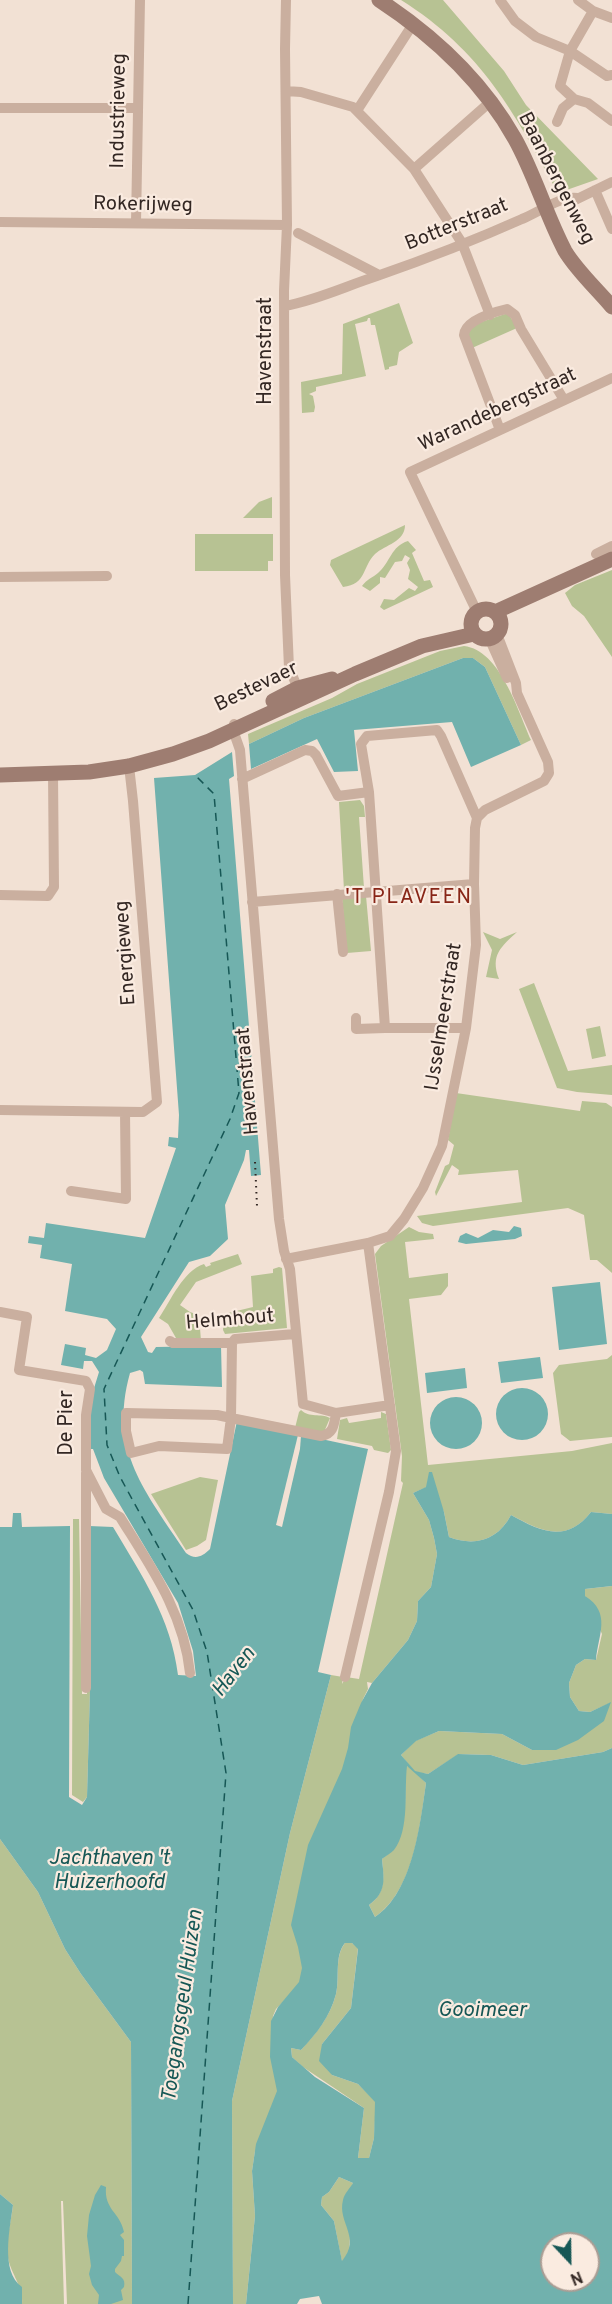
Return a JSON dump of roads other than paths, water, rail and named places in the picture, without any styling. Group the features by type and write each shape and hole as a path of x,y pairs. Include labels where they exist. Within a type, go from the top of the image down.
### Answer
{"street":[{"name":"Industrieweg","path":"136,224 140,0"},
{"name":"Havenstraat","path":"286,0 285,575 290,668 300,693"},
{"name":"Baanbergenweg","path":"380,0 413,24 466,71 490,102 515,140 569,257 612,307"},
{"path":"500,0 514,21 536,37 570,51 608,76 612,75"},
{"path":"578,0 593,11 612,18"},
{"path":"593,11 570,51 560,86 573,99 588,103 612,121"},
{"path":"357,110 413,24"},
{"path":"286,91 301,92 357,110 414,169 462,243 490,315"},
{"path":"557,123 563,108 573,99"},
{"path":"414,169 490,102"},
{"path":"0,108 137,108"},
{"name":"Botterstraat","path":"285,306 306,302 380,275 547,208 560,207 612,182"},
{"path":"594,190 612,229"},
{"name":"Rokerijweg","path":"0,222 287,225"},
{"path":"298,232 380,275"},
{"path":"500,430 464,335 464,329 470,324 507,309 515,315 564,400"},
{"name":"Warandebergstraat","path":"486,625 410,472 612,378"},
{"name":"Bestevaer","path":"0,775 53,774 129,766 182,750 300,693 355,674 422,646 430,639 444,633 486,625 607,553"},
{"path":"0,577 107,576"},
{"path":"385,1028 369,792 361,744 363,739 367,736 437,730 477,818 485,810 536,787 549,773 548,762 517,693 510,685 486,625"},
{"name":"Havenstraat","path":"234,726 240,750 279,1219 290,1269 303,1404 336,1413"},
{"path":"242,779 305,750 316,754 338,796 369,792"},
{"name":"Energieweg","path":"0,1110 147,1111 157,1102 134,801 129,766"},
{"path":"0,896 48,896 54,887 53,774"},
{"name":"IJsselmeerstraat","path":"286,1258 368,1244 390,1236 404,1219 423,1188 442,1146 466,1028 476,945 474,884 477,818"},
{"path":"252,902 474,884"},
{"path":"337,894 342,952"},
{"path":"356,1018 356,1029 466,1028"},
{"path":"70,1191 126,1199 125,1112"},
{"path":"345,1677 392,1480 396,1451 368,1244"},
{"name":"De Pier","path":"0,1312 27,1317 19,1370 86,1381 90,1389 86,1415 86,1688"},
{"name":"Helmhout","path":"170,1341 173,1343 232,1343 235,1339 295,1334"},
{"path":"232,1343 231,1418 226,1449 159,1446 131,1453 126,1431 126,1413 217,1415 231,1418 321,1436 328,1435 332,1430 336,1413 390,1406"},
{"name":"De Pier","path":"86,1470 106,1509 120,1517 172,1605 188,1650 190,1673"}],"water":[{"path":"463,658 473,658 485,667 521,745 471,767 452,722 354,730 358,771 334,772 317,739 251,769 249,744 304,718"},
{"path":"232,752 234,776 229,779 261,1175 251,1176 249,1150 246,1150 225,1205 228,1239 210,1256 189,1262 141,1337 148,1352 152,1353 156,1347 221,1346 222,1387 145,1384 143,1372 140,1370 130,1373 124,1401 124,1425 128,1448 135,1469 157,1510 186,1553 195,1557 201,1556 210,1549 237,1421 368,1449 318,1672 331,1675 290,1833 232,2101 233,2304 132,2304 131,2042 81,1974 65,1949 38,1892 0,1839 0,1527 12,1527 13,1513 21,1513 22,1527 70,1526 69,1797 82,1805 87,1797 90,1690 89,1526 113,1527 162,1616 178,1675 196,1676 193,1651 178,1603 104,1478 93,1449 89,1449 91,1398 99,1372 92,1361 84,1361 83,1369 61,1365 65,1344 86,1348 85,1355 96,1358 107,1350 116,1329 107,1319 65,1311 72,1264 40,1258 42,1245 28,1243 29,1236 44,1238 46,1223 145,1238 176,1148 168,1146 169,1137 178,1138 179,1115 154,778 195,775"},
{"path":"514,1226 521,1228 522,1236 515,1239 466,1244 458,1242 460,1236 466,1233 478,1238 493,1230 509,1232"},
{"path":"600,1282 607,1344 559,1350 552,1287"},
{"path":"540,1357 543,1378 501,1383 498,1362"},
{"path":"465,1368 467,1388 427,1393 425,1373"},
{"path":"517,1388 527,1388 541,1395 548,1414 541,1433 527,1440 517,1440 507,1436 500,1429 496,1419 496,1409 500,1399 507,1392"},
{"path":"451,1397 461,1397 475,1404 482,1423 475,1442 461,1449 451,1449 441,1445 434,1438 430,1428 430,1418 434,1408 441,1401"},
{"name":"Gooimeer","path":"429,1472 432,1472 449,1537 468,1541 493,1536 506,1524 511,1515 532,1526 552,1532 572,1528 582,1522 591,1512 612,1514 612,1586 585,1589 585,1596 593,1603 601,1617 601,1633 596,1660 585,1659 576,1665 569,1683 570,1697 579,1711 590,1712 611,1702 604,1721 578,1740 556,1750 532,1750 502,1734 439,1731 416,1741 401,1755 415,1771 428,1774 458,1754 491,1755 523,1765 603,1752 612,1748 612,2304 322,2304 319,2296 300,2299 297,2304 246,2304 255,2216 252,2171 256,2144 277,2091 270,2057 271,2021 278,2007 299,1982 302,1968 291,1925 308,1845 342,1769 351,1727 361,1703 372,1683 408,1640 417,1621 418,1601 431,1587 437,1554 434,1538 429,1520 413,1493 426,1487","holes":["407,1766 426,1783 417,1837 406,1874 398,1891 388,1906 375,1917 369,1905 382,1890 384,1879 382,1859 394,1850 402,1832","345,1943 352,1943 358,1949 351,2008 322,2044 319,2061 332,2075 358,2084 375,2102 374,2138 369,2158 358,2158 364,2108 315,2077 292,2057 291,2048 301,2050 327,2017 336,1994 338,1961","339,2177 353,2183 343,2200 343,2216 350,2237 350,2245 342,2261 334,2221 321,2205 322,2197 329,2192"]},
{"path":"101,2185 106,2187 107,2201 124,2232 120,2235 124,2240 124,2256 115,2269 124,2282 121,2290 123,2300 111,2304 98,2304 99,2295 92,2285 89,2274 91,2266 87,2236 89,2215 95,2195"},
{"path":"0,2194 13,2205 8,2249 9,2261 15,2280 22,2287 22,2304 0,2304"}],"railway":[{"path":"255,1162 257,1206"}],"district":[{"name":"'T PLAVEEN","path":"409,899"}],"water label":[{"name":"Haven","path":"235,1673"},
{"name":"Jachthaven 't Huizerhoofd","path":"109,1872"},
{"name":"Toegangsgeul Huizen","path":"184,2006"}]}
